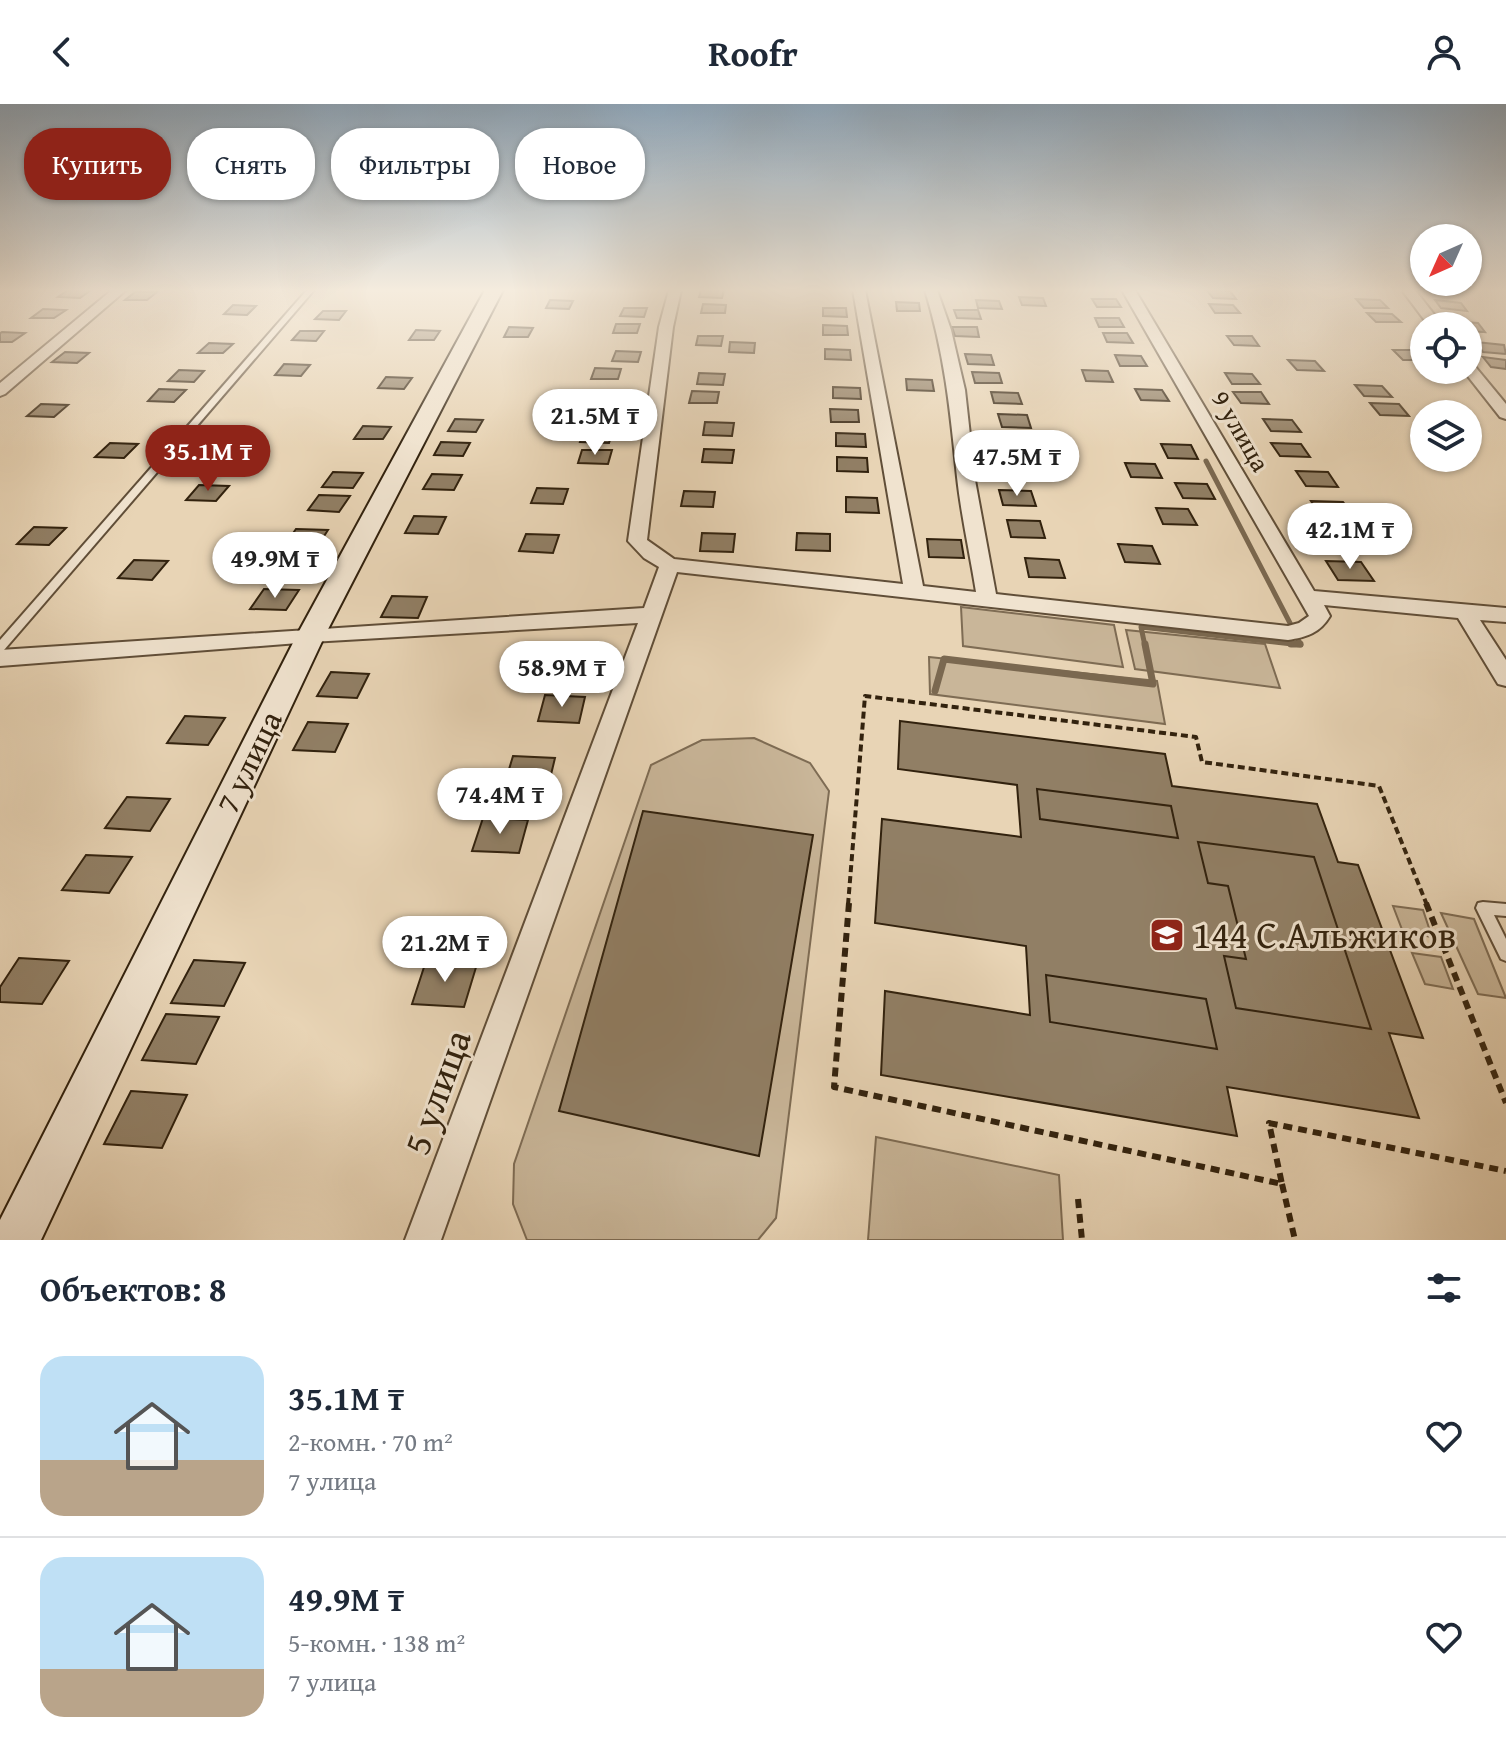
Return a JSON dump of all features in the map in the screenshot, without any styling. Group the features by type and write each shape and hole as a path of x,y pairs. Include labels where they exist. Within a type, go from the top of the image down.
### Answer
{"street":[{"path":"0,391 57,343"},
{"name":"7 улица","path":"16,1240 311,635 466,343"},
{"path":"664,343 637,541 670,565 1288,633 1305,630 1315,624 1320,616 1311,597"},
{"path":"869,343 914,591"},
{"path":"947,343 957,390 966,480 987,598"},
{"name":"9 улица","path":"1159,343 1298,580 1311,597"},
{"path":"1482,384 1506,414"},
{"name":"5 улица","path":"423,1240 670,565"},
{"path":"1311,597 1506,615"},
{"path":"1464,611 1506,678"},
{"path":"0,658 311,635 651,615"}],"lane":[{"path":"0,647 265,343"},
{"path":"1506,910 1483,908 1506,954"}],"path":[{"path":"1282,1184 834,1087 865,696 1196,737 1202,762 1379,786 1506,1103"},
{"path":"1295,1240 1269,1123 1506,1171"},
{"path":"1078,1199 1082,1240"}],"shaded area":[{"path":"961,607 1114,625 1123,667 963,646"},
{"path":"1126,630 1265,644 1280,688 1135,669"},
{"path":"929,657 1157,681 1165,724 930,694"},
{"path":"754,738 810,763 829,791 776,1218 758,1240 527,1240 513,1204 514,1164 651,765 702,740"},
{"path":"1393,906 1423,910 1432,937 1403,932"},
{"path":"1441,913 1474,919 1506,998 1478,994"},
{"path":"1412,953 1441,957 1453,989 1425,984"},
{"path":"876,1137 1059,1175 1063,1240 868,1240"}],"building":[{"path":"209,343 233,344 223,353 198,353"},
{"path":"696,343 722,343 721,346"},
{"path":"730,343 755,343 754,353 729,352"},
{"path":"1232,343 1257,343 1259,346"},
{"path":"1482,343 1504,345 1506,354 1483,352"},
{"path":"825,349 850,350 851,360 825,359"},
{"path":"1393,350 1410,350 1410,360 1403,360"},
{"path":"616,351 641,352 638,362 612,361"},
{"path":"65,352 89,353 77,363 52,362"},
{"path":"965,354 991,355 994,365 968,364"},
{"path":"1115,355 1141,356 1147,366 1120,366"},
{"path":"1483,357 1506,360 1506,369 1491,367"},
{"path":"1288,360 1315,361 1324,371 1297,370"},
{"path":"284,364 310,365 301,376 275,375"},
{"path":"595,368 621,369 618,379 591,379"},
{"path":"179,370 204,371 194,382 168,381"},
{"path":"1082,370 1108,371 1113,382 1086,381"},
{"path":"972,372 999,373 1002,383 975,383"},
{"path":"699,373 725,374 723,385 697,384"},
{"path":"1225,373 1252,374 1260,384 1232,384"},
{"path":"386,377 412,378 404,389 378,388"},
{"path":"906,379 932,380 934,391 907,390"},
{"path":"1355,385 1382,386 1392,397 1364,396"},
{"path":"833,387 860,388 861,399 833,398"},
{"path":"159,389 186,390 174,402 148,401"},
{"path":"1135,389 1162,390 1169,401 1141,400"},
{"path":"692,391 719,392 717,403 689,403"},
{"path":"991,392 1018,393 1022,404 994,403"},
{"path":"1233,392 1261,392 1269,404 1241,403"},
{"path":"581,395 608,395 604,407 576,406"},
{"path":"1370,403 1399,404 1409,416 1380,415"},
{"path":"41,404 68,405 54,417 27,416"},
{"path":"830,409 858,410 859,422 831,422"},
{"path":"998,414 1027,415 1031,428 1002,427"},
{"path":"455,419 483,420 476,432 448,431"},
{"path":"1263,419 1292,420 1301,432 1271,431"},
{"path":"705,422 734,423 732,436 703,435"},
{"path":"363,426 391,427 383,439 354,439"},
{"path":"585,429 613,430 609,443 580,442"},
{"path":"836,433 865,434 866,447 836,446"},
{"path":"984,438 1014,439 1018,452 987,451"},
{"path":"441,442 470,443 463,456 434,455"},
{"path":"110,443 138,444 124,458 95,457"},
{"path":"1271,443 1301,444 1310,457 1280,456"},
{"path":"1161,444 1191,445 1198,459 1168,458"},
{"path":"219,449 247,450 236,464 207,463"},
{"path":"704,449 734,450 732,463 702,462"},
{"path":"582,450 612,450 608,464 578,463"},
{"path":"837,457 867,458 868,472 837,471"},
{"path":"989,462 1019,463 1024,477 993,476"},
{"path":"1125,463 1155,464 1162,478 1131,477"},
{"path":"1296,471 1328,472 1338,487 1306,486"},
{"path":"333,472 363,473 353,488 322,487"},
{"path":"432,474 462,475 454,490 423,489"},
{"path":"1175,483 1207,484 1215,499 1183,498"},
{"path":"199,485 229,486 216,501 186,500"},
{"path":"537,488 568,489 563,504 531,503"},
{"path":"999,490 1031,491 1036,506 1003,505"},
{"path":"684,491 715,492 713,507 681,506"},
{"path":"319,495 350,496 339,512 308,510"},
{"path":"846,497 877,498 879,513 846,512"},
{"path":"1311,501 1343,502 1355,518 1321,516"},
{"path":"1156,508 1188,509 1197,525 1163,524"},
{"path":"414,516 446,517 438,534 405,533"},
{"path":"1007,520 1040,521 1045,538 1011,537"},
{"path":"1305,523 1339,524 1350,541 1316,540"},
{"path":"34,527 66,528 49,545 17,544"},
{"path":"296,529 328,530 317,547 284,546"},
{"path":"702,533 735,534 733,552 700,551"},
{"path":"797,533 830,534 830,551 796,550"},
{"path":"526,534 559,535 553,553 519,551"},
{"path":"927,539 961,540 964,558 929,557"},
{"path":"1118,544 1152,546 1160,564 1125,562"},
{"path":"1025,558 1059,560 1065,578 1029,577"},
{"path":"134,560 168,561 152,580 118,578"},
{"path":"1326,561 1361,562 1374,581 1338,580"},
{"path":"264,589 299,590 286,610 250,609"},
{"path":"392,596 427,597 418,618 381,617"},
{"path":"331,672 369,674 357,698 317,696"},
{"path":"545,695 585,697 579,723 538,721"},
{"path":"185,716 225,718 208,745 167,743"},
{"name":"144 С.Альжиков","path":"900,721 1165,754 1172,786 1317,804 1338,862 1358,865 1423,1038 1389,1033 1419,1118 1227,1087 1237,1136 881,1075 885,991 1030,1015 1026,946 875,923 882,819 1021,837 1017,785 898,769"},
{"path":"308,722 348,724 335,752 293,750"},
{"path":"513,756 555,758 548,787 504,786"},
{"path":"1037,789 1171,806 1178,838 1040,819"},
{"path":"127,797 170,799 150,831 105,828"},
{"path":"643,811 813,835 759,1156 559,1111"},
{"path":"483,818 528,820 519,853 472,851"},
{"path":"1198,842 1314,857 1371,1029 1236,1008 1224,956 1246,959 1228,886 1208,883"},
{"path":"86,855 132,857 109,893 62,890"},
{"path":"19,958 69,961 42,1004 0,1002 0,987"},
{"path":"194,960 245,963 224,1006 171,1003"},
{"path":"426,961 477,964 464,1007 412,1004"},
{"path":"1046,975 1206,999 1217,1049 1050,1022"},
{"path":"166,1014 219,1017 196,1064 142,1060"},
{"path":"131,1091 187,1095 162,1148 104,1144"}],"waterway":[{"path":"1206,461 1291,625"},
{"path":"1145,646 1141,627 1292,644"},
{"path":"1292,644 1301,645 1296,636"},
{"path":"935,691 944,659 1153,684 1145,644"},
{"path":"1292,644 1300,644"}],"place":[{"name":"144 С.Альжиков","path":"1167,935"}]}
